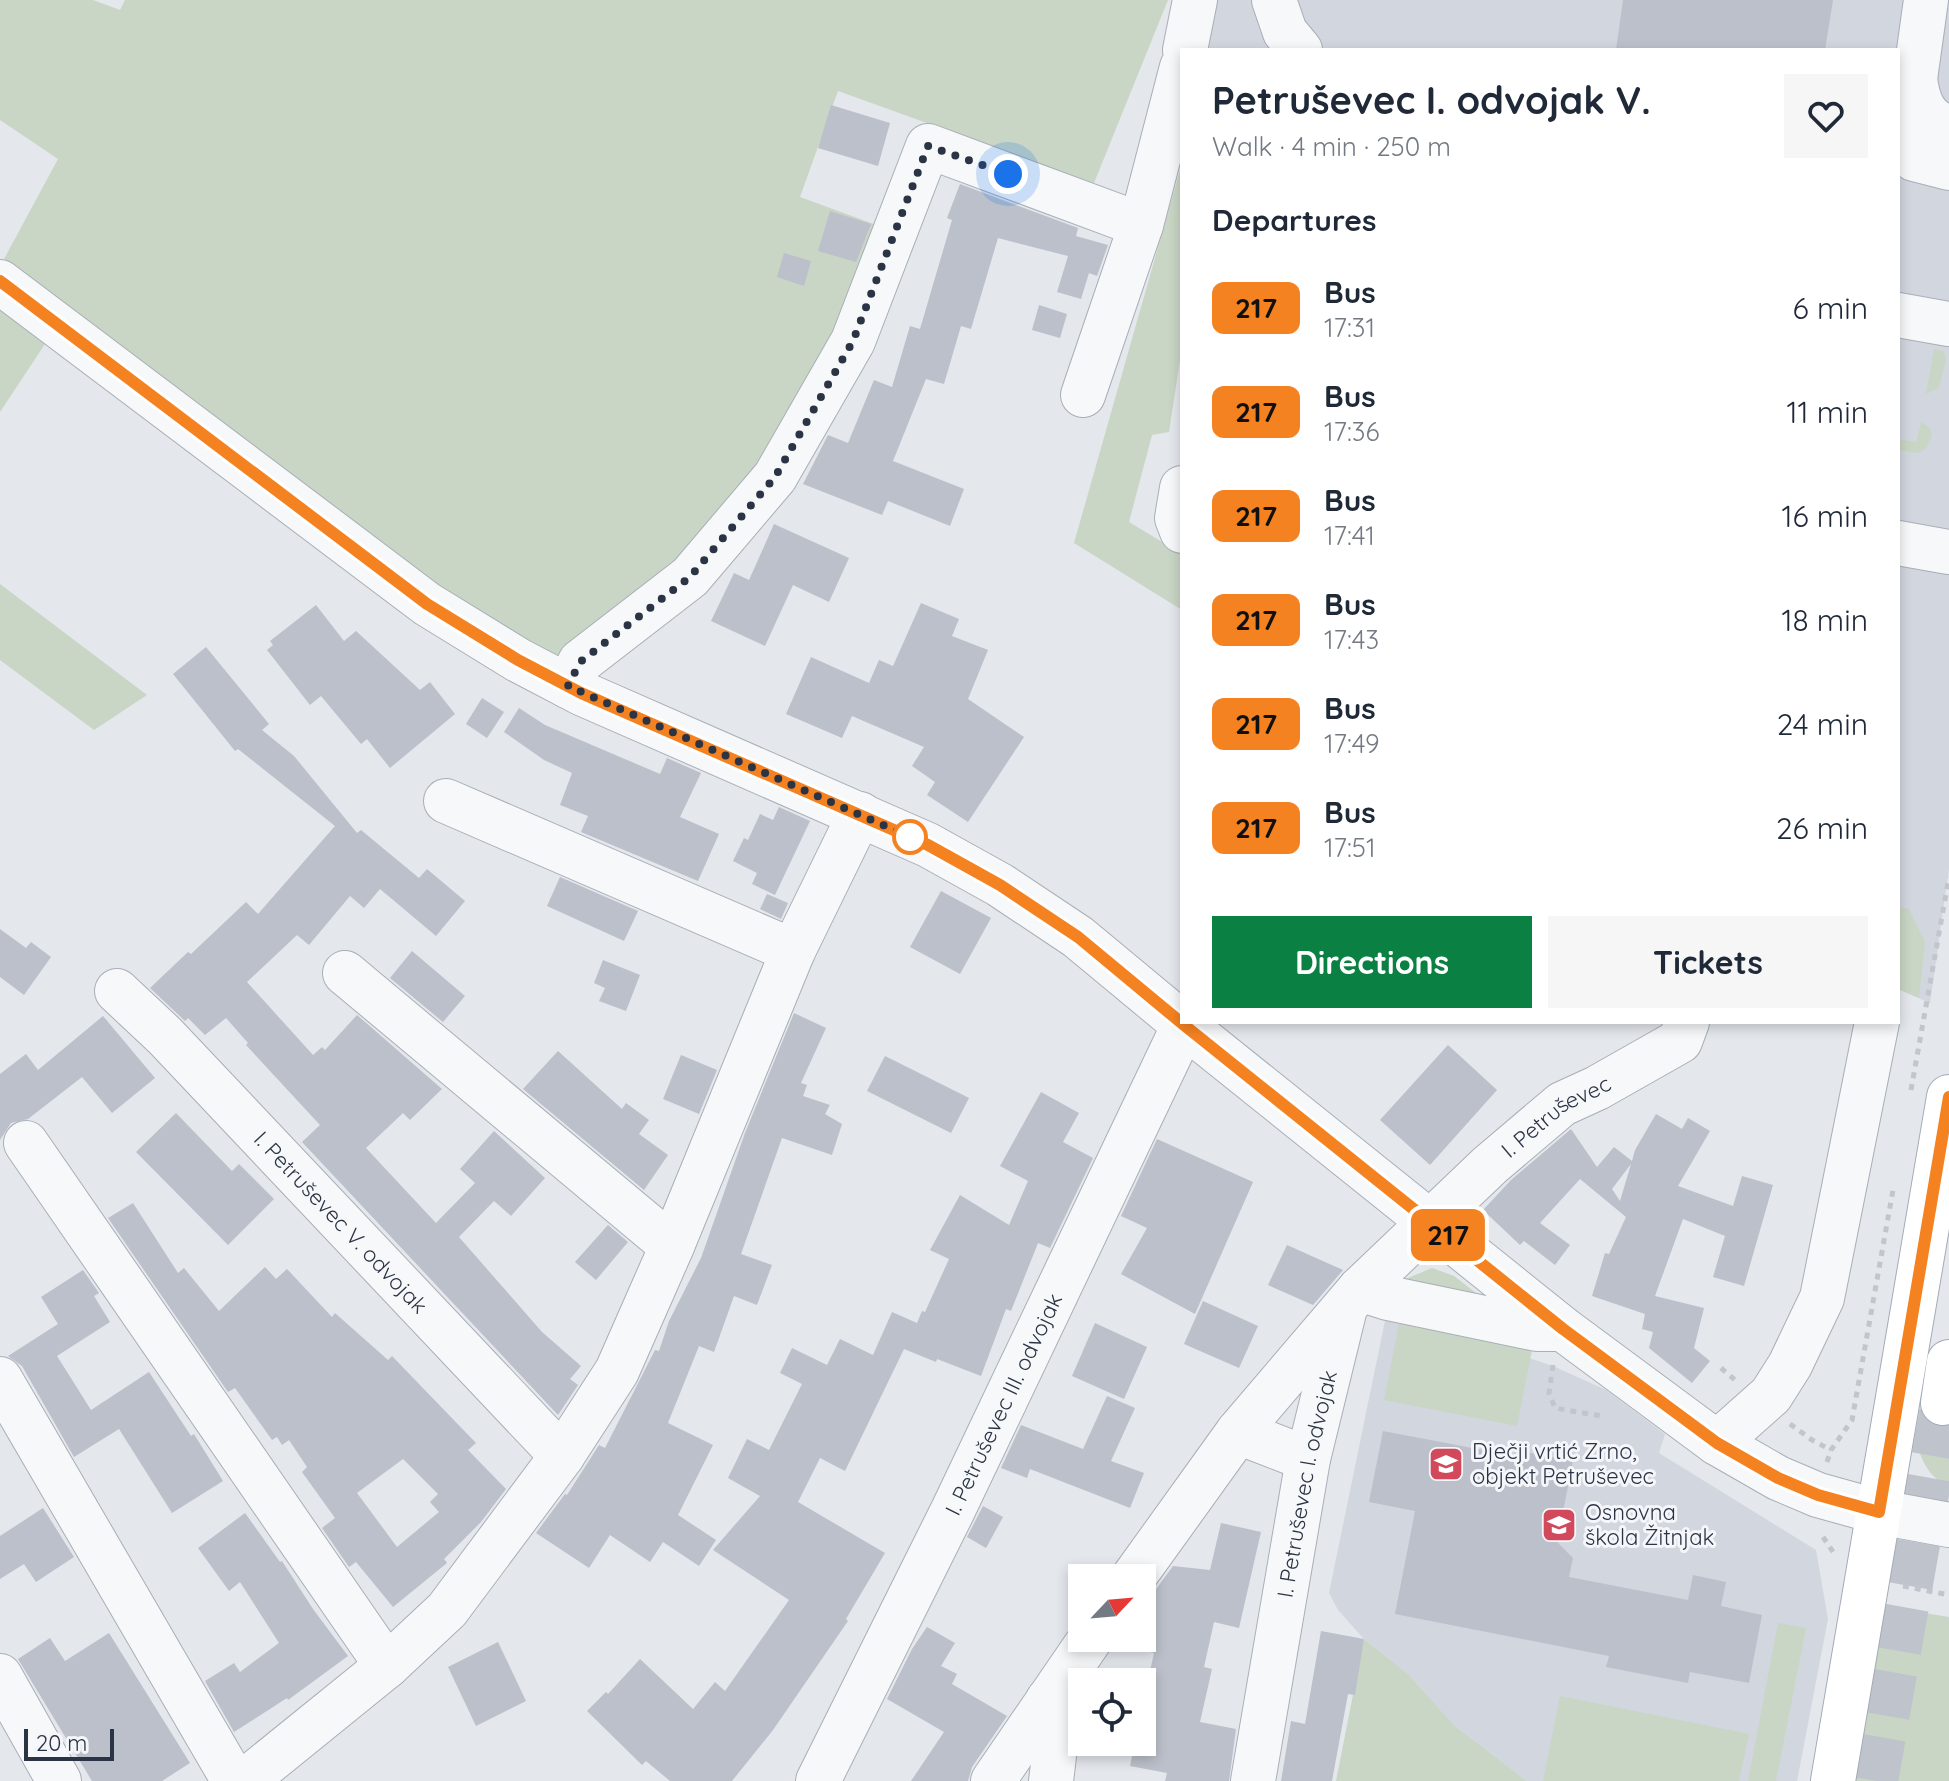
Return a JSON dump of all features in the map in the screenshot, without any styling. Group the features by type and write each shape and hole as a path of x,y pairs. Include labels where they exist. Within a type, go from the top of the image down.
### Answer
{"main road":[{"path":"1833,1781 1879,1512 1930,1095"}],"street":[{"path":"1186,48 1195,0"},
{"path":"1274,0 1285,32 1298,48"},
{"path":"1920,162 1904,147 1902,130 1915,79 1926,0"},
{"path":"1083,395 1141,225 1180,74"},
{"path":"1915,79 1925,112 1933,121 1949,127"},
{"path":"568,686 580,662 690,577 775,477 853,341 928,146 1141,225"},
{"path":"0,282 427,604 518,660 568,686 928,845 1012,893 1078,937 1180,1022"},
{"path":"1900,315 1949,324"},
{"path":"1180,500 1177,518 1180,526"},
{"path":"1900,543 1949,552"},
{"path":"446,801 793,951"},
{"path":"245,1781 387,1666 447,1610 562,1456 617,1371 672,1246 793,951 860,814"},
{"path":"345,973 672,1246"},
{"name":"I. Petruševec V. odvojak","path":"117,991 165,1036 562,1456"},
{"name":"I. Petruševec","path":"1432,1223 1490,1165 1562,1104 1680,1041 1686,1024"},
{"path":"1717,1443 1771,1395 1790,1365 1822,1298 1877,1024"},
{"path":"1184,1025 1432,1223 1557,1340"},
{"name":"I. Petruševec III. odvojak","path":"818,1781 953,1510 1184,1025"},
{"path":"26,1143 387,1666"},
{"path":"1143,1564 1238,1432 1353,1297 1432,1223"},
{"path":"1353,1297 1388,1298 1537,1329 1778,1478 1818,1495 1879,1512 1949,1525"},
{"name":"I. Petruševec I. odvojak","path":"1253,1781 1308,1459 1353,1297"},
{"path":"0,1379 234,1781"},
{"path":"1238,1432 1308,1459"},
{"path":"993,1781 1081,1652"},
{"path":"0,1676 59,1781"},
{"path":"1048,1700 1057,1731 1051,1781"}],"path":[{"path":"1930,1095 1949,877"},
{"path":"1830,1453 1852,1420 1893,1187"},
{"path":"1557,1340 1549,1393 1555,1408 1601,1416"},
{"path":"1819,1534 1827,1539 1837,1564"},
{"path":"1903,1586 1949,1595"}],"shaded area":[{"path":"1218,0 1949,0 1949,869 1930,1003 1900,990 1900,48 1207,48"},
{"name":"Osnovna škola Žitnjak","path":"1386,1316 1441,1328 1553,1366 1606,1390 1665,1434 1659,1453 1816,1550 1828,1619 1797,1781 1527,1781 1455,1726 1408,1674 1364,1639 1338,1610 1329,1593"}],"green space":[{"path":"0,0 93,0 120,10 125,0 1168,0 1094,183 838,91 800,197 882,227 861,350 589,671 512,636 439,587 4,259 58,159 0,120"},
{"path":"1180,170 1180,360 1169,432 1152,435 1129,522 1180,553 1180,609 1074,543"},
{"path":"0,309 45,344 0,412"},
{"path":"1934,349 1943,351 1946,359 1939,388 1926,394"},
{"path":"1921,422 1929,427 1932,435 1926,449 1917,453 1900,450 1900,439 1916,442"},
{"path":"0,584 147,695 94,730 0,660"},
{"path":"1900,907 1909,909 1925,942 1919,998 1900,990"},
{"path":"1432,1268 1454,1276 1489,1303 1403,1280"},
{"path":"1399,1324 1532,1350 1517,1426 1384,1400"},
{"path":"1919,1451 1949,1455 1949,1485 1930,1472"},
{"path":"1888,1607 1949,1617 1949,1781 1853,1781 1882,1620"},
{"path":"1778,1623 1806,1628 1776,1781 1748,1781"},
{"path":"1364,1639 1408,1674 1455,1726 1527,1781 1336,1781"},
{"path":"1560,1696 1749,1734 1739,1781 1543,1781"}],"building":[{"path":"1623,0 1833,0 1825,48 1616,48"},
{"path":"831,105 890,123 878,166 818,148"},
{"path":"960,184 1078,228 1076,236 1108,245 1097,276 1089,273 1081,299 1057,292 1068,256 998,238 971,329 961,326 944,384 926,379 893,461 964,489 950,526 888,501 882,515 803,484 828,435 848,443 874,380 892,387 910,326 920,329 952,220 947,218"},
{"path":"830,211 871,224 856,262 818,251"},
{"path":"784,253 811,261 804,286 777,277"},
{"path":"1039,305 1067,314 1060,338 1032,330"},
{"path":"774,524 849,558 829,602 793,585 765,646 711,621 734,573 749,580"},
{"path":"921,603 959,619 952,636 988,650 968,699 1024,737 968,822 927,795 935,782 912,766 924,747 852,716 842,738 786,714 811,657 869,683 879,660 893,666"},
{"path":"316,605 344,641 356,631 420,690 430,682 455,714 390,768 367,739 361,744 321,696 310,705 267,650 273,645 270,641"},
{"path":"206,647 269,724 262,730 294,756 357,833 361,830 419,878 427,869 465,901 436,936 380,889 364,908 350,896 309,945 297,935 247,982 313,1055 322,1047 325,1050 357,1015 442,1089 410,1120 403,1113 366,1148 436,1223 475,1183 460,1169 494,1131 545,1178 511,1216 494,1201 459,1237 542,1332 581,1366 570,1379 578,1385 558,1415 302,1142 320,1125 246,1045 248,1043 226,1018 205,1035 150,988 246,902 258,914 335,826 238,749 235,751 173,674"},
{"path":"482,698 504,712 487,738 466,724"},
{"path":"519,708 545,725 660,774 667,758 701,773 680,817 719,834 698,881 581,832 588,816 560,805 572,773 544,760 504,732"},
{"path":"779,807 810,821 775,895 752,884 757,873 733,861 744,838 748,840 760,814 773,820"},
{"path":"560,877 638,911 624,941 547,906"},
{"path":"941,891 991,918 960,974 910,947"},
{"path":"767,894 788,903 781,919 760,909"},
{"path":"0,929 26,948 31,942 51,957 24,995 0,977"},
{"path":"412,951 465,996 443,1022 390,978"},
{"path":"603,960 640,975 626,1011 599,1001 605,988 594,983"},
{"path":"794,1013 826,1028 801,1083 807,1085 803,1096 830,1105 825,1114 842,1124 832,1155 782,1138 741,1254 772,1265 757,1305 734,1296 714,1352 699,1346 668,1423 713,1445 678,1515 716,1540 699,1566 663,1542 650,1562 610,1535 589,1568 536,1533 567,1495 599,1445 605,1448 655,1350 659,1351 669,1321 701,1258 745,1133"},
{"path":"103,1016 155,1078 112,1113 82,1077 28,1119 11,1123 0,1140 0,1074 26,1054 38,1070"},
{"path":"1448,1045 1497,1090 1430,1165 1380,1120"},
{"path":"558,1051 622,1109 626,1103 649,1120 639,1134 668,1155 644,1190 523,1089"},
{"path":"681,1055 717,1070 699,1114 663,1099"},
{"path":"885,1056 969,1098 951,1133 867,1091"},
{"path":"1041,1092 1079,1113 1063,1142 1093,1158 1050,1248 1038,1243 1011,1311 1006,1309 981,1376 904,1349 845,1471 820,1458 798,1502 885,1553 846,1619 848,1621 773,1730 732,1781 670,1781 646,1761 642,1765 587,1711 606,1692 608,1694 640,1659 693,1709 715,1682 725,1691 789,1600 713,1550 760,1496 728,1478 747,1439 769,1450 802,1384 780,1373 792,1348 827,1365 840,1339 873,1355 892,1312 917,1323 949,1259 930,1250 960,1195 1009,1225 1028,1181 1000,1166"},
{"path":"176,1113 232,1171 239,1164 274,1199 228,1245 136,1152"},
{"path":"1656,1114 1682,1129 1688,1118 1710,1131 1678,1186 1733,1206 1742,1176 1773,1185 1744,1286 1713,1277 1725,1236 1683,1219 1655,1296 1704,1308 1694,1348 1710,1361 1692,1383 1649,1348 1653,1332 1642,1329 1645,1314 1592,1296 1605,1253 1609,1254 1626,1217 1580,1179 1540,1223 1570,1245 1555,1265 1524,1241 1520,1245 1483,1210 1511,1180 1571,1129 1597,1167 1614,1147 1632,1161","holes":["1631,1164 1620,1201 1612,1189"]},
{"path":"1157,1139 1253,1182 1195,1314 1121,1274 1147,1228 1121,1216"},
{"path":"133,1203 178,1273 184,1268 219,1311 265,1267 276,1279 287,1269 332,1317 335,1313 388,1360 392,1356 476,1443 468,1450 506,1489 481,1522 444,1559 447,1563 393,1607 356,1562 349,1567 322,1528 335,1518 302,1472 307,1467 289,1440 282,1445 277,1437 272,1440 235,1388 228,1392 108,1218","holes":["403,1459 438,1494 430,1502 439,1512 397,1547 357,1493"]},
{"path":"608,1225 628,1242 596,1280 575,1262"},
{"path":"1287,1245 1343,1270 1313,1305 1268,1285"},
{"path":"83,1270 99,1293 94,1296 110,1322 57,1356 91,1410 149,1372 191,1436 194,1434 223,1481 172,1513 119,1429 74,1457 22,1366 8,1356 58,1324 41,1297"},
{"path":"1203,1301 1258,1326 1239,1368 1184,1344"},
{"path":"1095,1323 1147,1347 1124,1399 1072,1376"},
{"path":"1107,1396 1135,1408 1111,1461 1144,1473 1130,1508 1030,1469 1027,1478 1001,1468 1021,1425 1083,1449"},
{"path":"1383,1431 1514,1456 1515,1450 1573,1461 1557,1542 1573,1558 1569,1577 1688,1600 1693,1575 1726,1582 1721,1606 1762,1615 1749,1683 1690,1672 1688,1683 1606,1667 1609,1656 1395,1614 1415,1511 1369,1502"},
{"path":"983,1506 1003,1517 986,1548 967,1537"},
{"path":"43,1508 74,1557 36,1582 24,1564 0,1579 0,1536"},
{"path":"245,1513 348,1656 288,1700 234,1732 205,1681 234,1663 240,1672 279,1643 240,1582 229,1591 198,1548"},
{"path":"1221,1523 1261,1532 1239,1628 1214,1622 1204,1667 1212,1669 1200,1722 1236,1729 1229,1781 1165,1781 1167,1773 1130,1766 1132,1756 1156,1756 1156,1668 1151,1668 1154,1653 1150,1652 1156,1652 1156,1589 1173,1566 1210,1570"},
{"path":"927,1627 955,1643 941,1666 957,1674 952,1684 1007,1716 972,1767 968,1781 911,1781 944,1732 887,1699 912,1649"},
{"path":"1321,1631 1364,1639 1355,1695 1348,1694 1332,1781 1281,1781 1291,1721 1305,1724"},
{"path":"109,1633 190,1763 162,1781 92,1781 18,1659 50,1638 65,1661"},
{"path":"498,1642 526,1701 476,1726 448,1667"}],"tunnel":[{"path":"1876,1781 1943,1403"}],"bus line":[{"name":"217","path":"0,281 427,604 518,660 581,693 928,845 1000,885 1078,937 1180,1022"},
{"name":"217","path":"1183,1024 1563,1329 1717,1443 1778,1478 1818,1495 1879,1512 1949,1097"}],"place":[{"name":"Dječji vrtić Zrno, objekt Petruševec","path":"1446,1464"},
{"name":"Osnovna škola Žitnjak","path":"1559,1525"}],"route":[{"path":"910,837 568,686 580,662 690,577 775,477 853,341 928,146 1008,174"}]}
